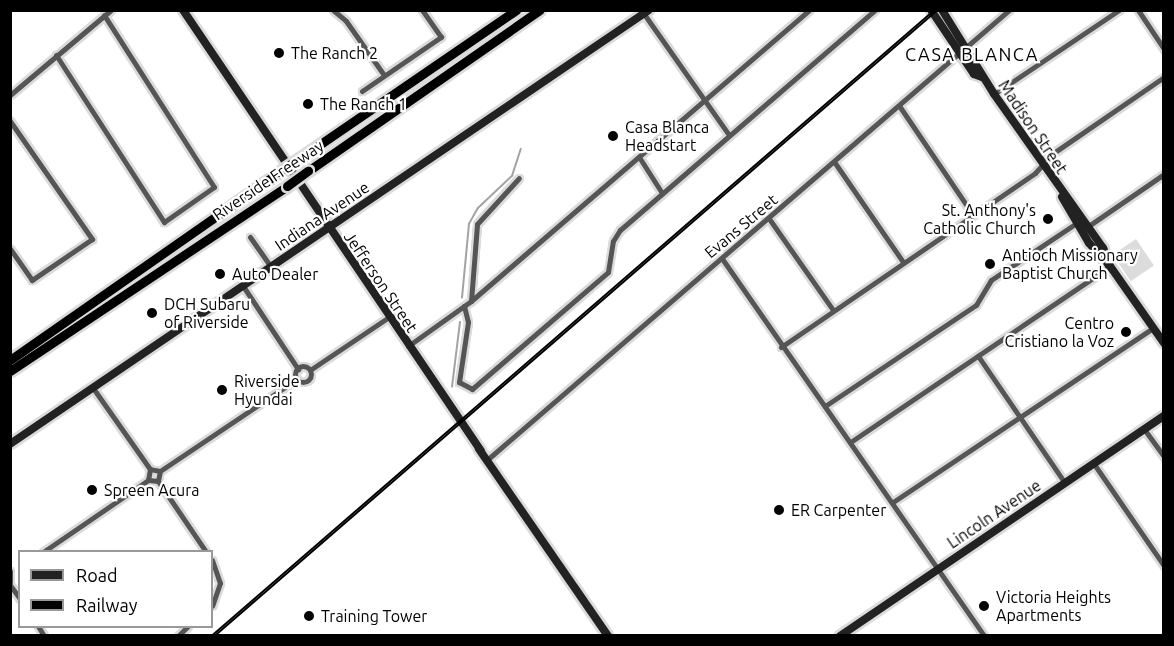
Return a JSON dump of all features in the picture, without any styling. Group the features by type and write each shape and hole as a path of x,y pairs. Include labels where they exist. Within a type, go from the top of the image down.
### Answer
{"highway":[{"name":"Riverside Freeway","path":"10,360 516,10"},
{"name":"Riverside Freeway","path":"10,371 287,186 540,10"}],"street":[{"path":"10,94 111,10"},
{"name":"Jefferson Street","path":"183,10 408,346 608,636"},
{"path":"333,10 346,21 384,75"},
{"path":"362,91 441,37 423,10"},
{"path":"408,346 471,301 809,10"},
{"path":"464,306 468,322 461,365 461,386 472,389 608,272 615,236 875,10"},
{"name":"Madison Street","path":"931,10 982,76 1062,192 1079,221 1162,339"},
{"name":"Madison Street","path":"942,10 964,51"},
{"name":"Evans Street","path":"488,459 723,260 1009,10"},
{"path":"994,94 1119,10"},
{"path":"1138,10 1164,49"},
{"path":"646,12 729,135"},
{"name":"Indiana Avenue","path":"10,444 646,12"},
{"path":"56,55 164,222 214,187 104,15"},
{"path":"781,347 1035,173 1042,163 1164,77"},
{"path":"900,107 973,215"},
{"path":"10,121 92,239 32,280 12,254"},
{"path":"639,157 662,193"},
{"path":"835,163 903,262"},
{"path":"1087,227 1164,174"},
{"path":"471,301 477,224 519,178"},
{"path":"770,219 833,310"},
{"path":"825,406 976,305 987,284 1079,221"},
{"name":"Madison Street","path":"1079,221 1087,227 1103,248 1110,266"},
{"path":"250,237 271,267"},
{"path":"723,260 781,347 852,441 984,636"},
{"path":"852,441 1110,266"},
{"path":"243,286 298,369 297,379"},
{"path":"298,369 310,370 389,316"},
{"path":"893,502 1153,328"},
{"path":"978,356 1065,483"},
{"path":"205,550 158,481 160,471 297,379 308,381 310,370"},
{"path":"93,388 150,469 160,471"},
{"name":"Lincoln Avenue","path":"840,636 1164,416"},
{"path":"1144,429 1164,457"},
{"path":"1094,464 1164,566"},
{"path":"148,480 150,469"},
{"path":"46,550 148,480 158,481"},
{"path":"213,563 220,583 213,603"},
{"path":"10,584 11,572"}],"shaded area":[{"path":"1136,239 1154,266 1131,281 1113,255"}],"waterway":[{"path":"462,298 469,224 478,208 512,176 521,149"},
{"path":"452,387 460,322"}],"railway":[{"path":"213,636 936,10"}],"place":[{"name":"The Ranch 2","path":"279,53"},
{"name":"The Ranch 1","path":"308,104"},
{"name":"Casa Blanca Headstart","path":"613,136"},
{"name":"St. Anthony's Catholic Church","path":"1048,219"},
{"name":"Antioch Missionary Baptist Church","path":"990,264"},
{"name":"Auto Dealer","path":"220,274"},
{"name":"DCH Subaru of Riverside","path":"152,313"},
{"name":"Centro Cristiano la Voz","path":"1126,332"},
{"name":"Riverside Hyundai","path":"222,390"},
{"name":"Spreen Acura","path":"92,490"},
{"name":"ER Carpenter","path":"779,510"},
{"name":"Victoria Heights Apartments","path":"984,606"},
{"name":"Training Tower","path":"309,616"}],"district":[{"name":"CASA BLANCA","path":"972,54"}]}
